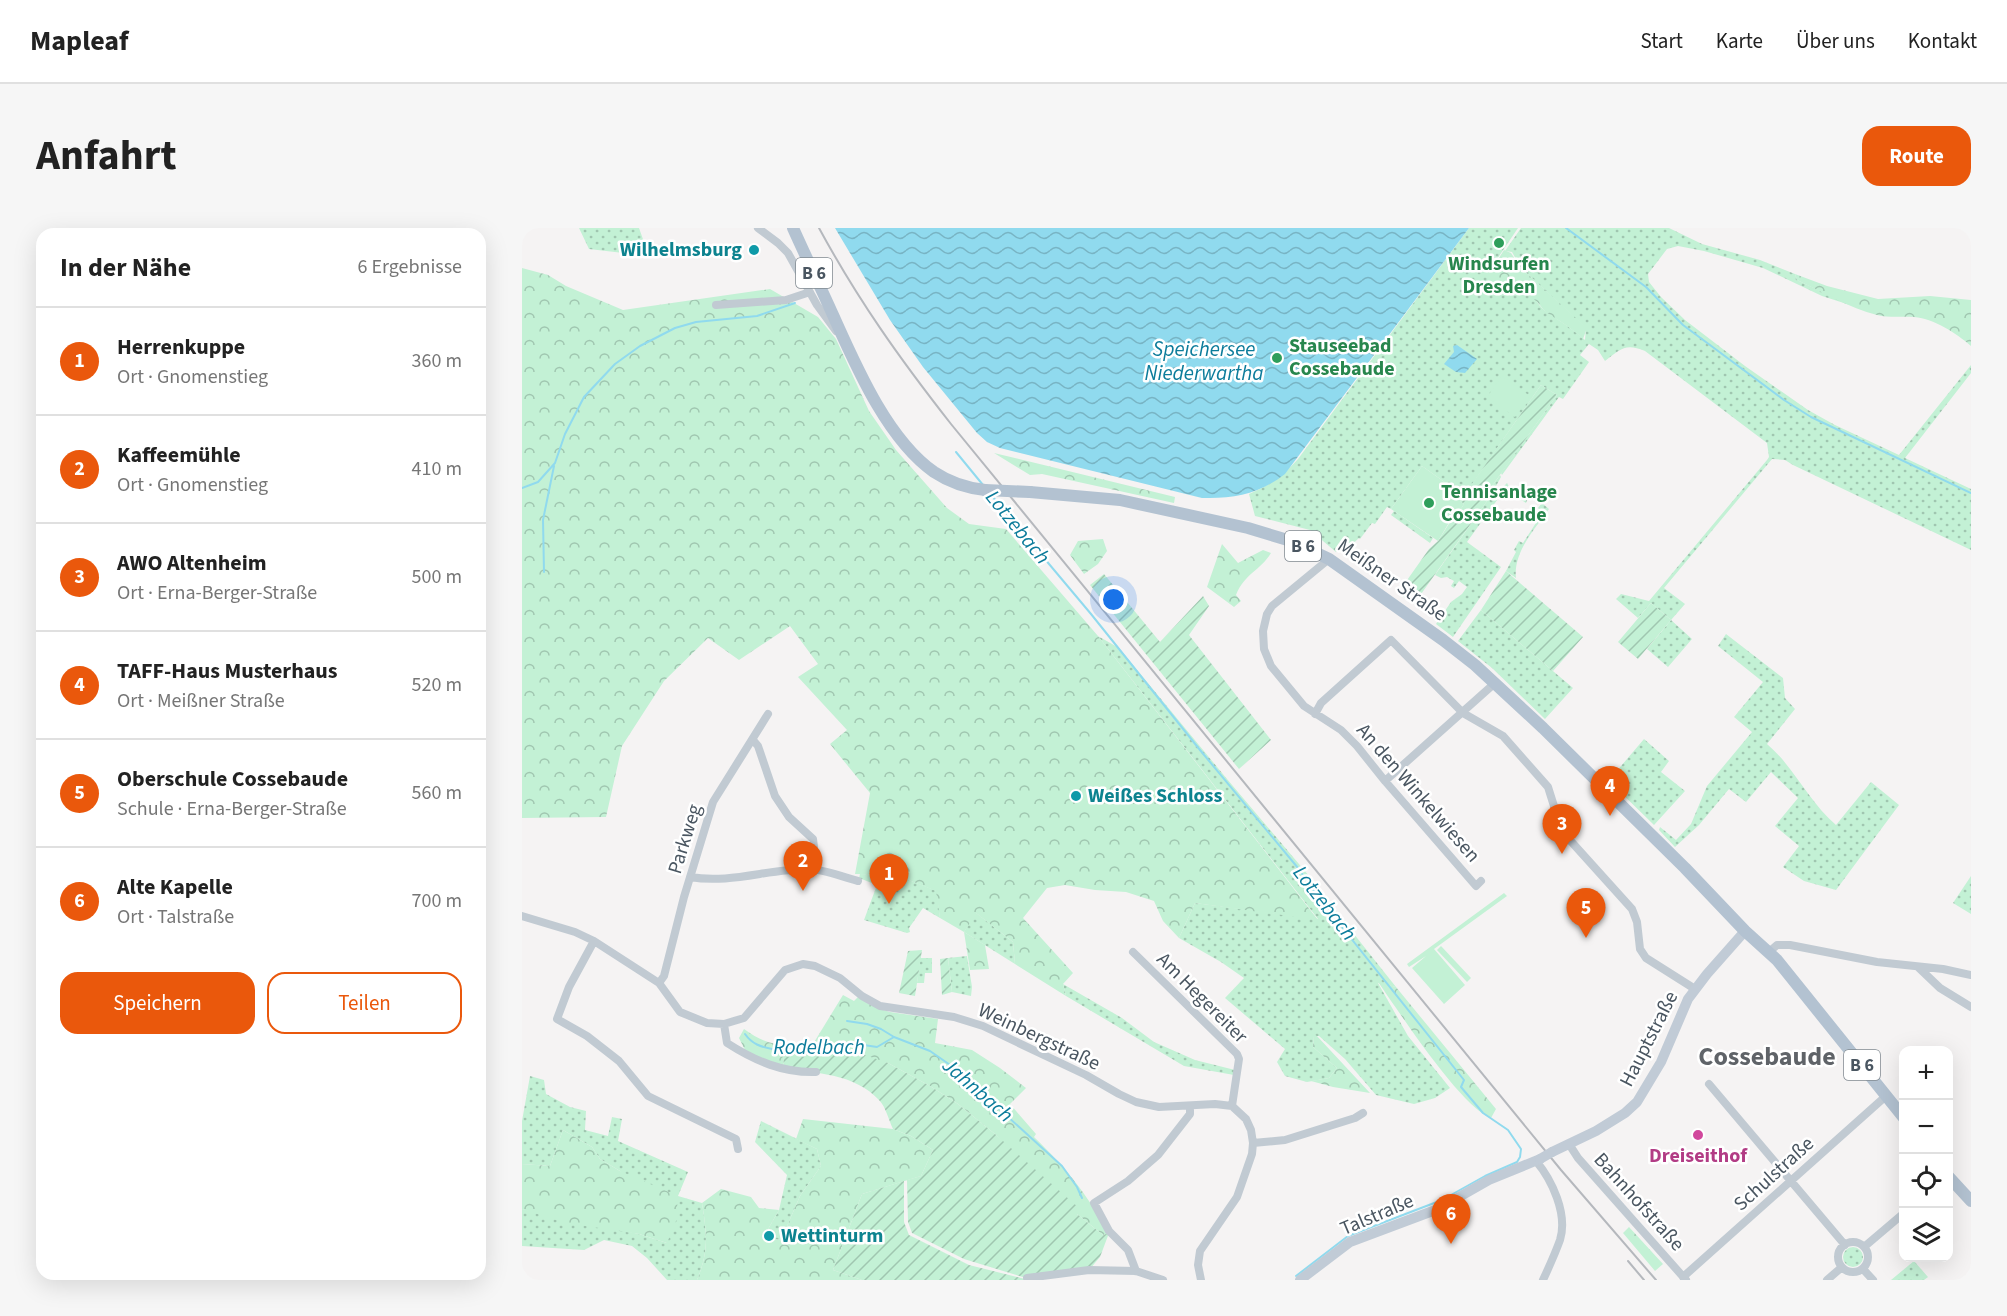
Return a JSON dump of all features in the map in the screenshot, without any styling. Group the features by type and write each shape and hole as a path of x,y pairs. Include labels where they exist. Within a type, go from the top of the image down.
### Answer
{"main road":[{"name":"B 6","path":"793,228 842,334"},
{"name":"Meißner Straße","path":"842,334 880,409 896,432 926,465 954,482 985,490 1120,500 1248,528 1291,541 1329,559 1451,645 1495,683 1685,868 1744,931"},
{"name":"B 6","path":"1744,931 1769,952 1899,1112"},
{"path":"1953,1181 1971,1201"}],"street":[{"path":"758,228 788,253 810,292 837,332 842,334"},
{"path":"716,304 786,300 810,292"},
{"name":"An den Winkelwiesen","path":"1329,559 1272,606 1267,614 1263,632 1264,649 1271,666 1304,706 1341,730 1357,747 1476,886 1481,880"},
{"path":"1315,714 1321,703 1391,640 1463,713 1503,736 1548,787 1559,822 1568,838 1632,909 1637,922 1640,949 1646,958 1695,988"},
{"path":"1385,782 1495,683"},
{"name":"Parkweg","path":"659,983 664,976 690,876 713,802 768,714"},
{"path":"753,740 758,746 775,796 789,817 813,839 814,847 807,869"},
{"path":"690,876 702,879 739,878 807,869 858,881"},
{"path":"522,916 575,932 594,941 659,983 681,1012 707,1023 724,1024 727,1043 748,1056 783,1070 816,1072"},
{"name":"Hauptstraße","path":"1569,1144 1625,1113 1637,1102 1661,1062 1695,988 1744,931"},
{"path":"594,941 569,987 557,1019 587,1036 619,1061 648,1096 736,1139 738,1149"},
{"path":"1769,952 1777,945 1790,945 1877,962 1971,975"},
{"name":"Am Hegereiter","path":"1133,952 1237,1054 1239,1059 1232,1106"},
{"name":"Weinbergstraße","path":"724,1024 748,1015 785,970 803,964 815,966 840,978 862,996 880,1006 969,1021 1086,1075 1127,1098 1159,1107 1215,1104 1232,1106"},
{"path":"1918,967 1940,988 1971,1007"},
{"path":"1709,1083 1845,1245"},
{"name":"Schulstraße","path":"1685,1278 1886,1096"},
{"path":"1136,1271 1128,1250 1109,1231 1094,1203 1128,1180 1158,1155 1190,1114 1190,1106"},
{"path":"1202,1280 1198,1266 1200,1251 1237,1197 1248,1169 1253,1143 1246,1119 1232,1106"},
{"path":"1253,1143 1285,1140 1355,1118 1363,1113"},
{"name":"Talstraße","path":"1300,1280 1350,1242 1438,1209 1489,1180 1538,1160 1569,1144"},
{"name":"Bahnhofstraße","path":"1569,1144 1578,1158 1685,1278"},
{"path":"1538,1160 1556,1193 1562,1231 1543,1280"},
{"path":"1864,1247 1899,1217"},
{"path":"1855,1242 1864,1247 1868,1258 1863,1269 1852,1272 1842,1267 1838,1255 1845,1245 1855,1242"},
{"path":"1827,1280 1842,1267"},
{"path":"1863,1269 1872,1280"},
{"path":"1027,1278 1089,1270 1136,1271 1164,1280"}],"green space":[{"path":"579,228 639,228 649,256 589,249"},
{"path":"1469,228 1518,228 1489,271 1498,286 1512,288 1531,296 1545,311 1585,340 1586,328 1521,268 1512,252 1505,251 1521,228 1669,228 1702,244 1760,260 1795,274 1797,280 1850,305 1822,296 1763,268 1678,246 1667,249 1648,274 1649,282 1661,297 1685,320 1745,366 1808,410 1899,455 1971,365 1971,373 1905,458 1971,489 1971,550 1785,460 1772,459 1664,588 1685,604 1671,620 1651,603 1638,618 1616,599 1621,594 1649,601 1767,460 1769,457 1767,443 1645,351 1624,348 1605,361 1598,350 1589,344 1580,355 1589,362 1563,399 1559,397 1502,475 1501,473 1557,395 1541,385 1464,496 1422,466 1391,509 1387,507 1375,524 1372,523 1360,539 1345,551 1340,547 1336,552 1310,530 1255,516 1249,494 1276,480 1298,459"},
{"path":"1504,250 1511,253 1521,268 1587,328 1583,339 1546,312 1529,295 1498,286 1488,275"},
{"path":"522,268 548,275 566,286 623,310 770,289 818,317 836,339 869,411 896,450 947,508 969,524 1006,529 1098,636 1318,920 1195,903 1179,938 1163,921 1154,901 1126,892 1065,885 1047,888 1023,918 1073,973 1063,984 1066,996 1015,964 1013,942 976,913 964,932 940,918 936,891 896,875 855,874 870,793 830,744 847,730 798,677 818,664 790,626 739,660 708,638 664,681 622,746 606,817 522,818"},
{"path":"1795,274 1827,286 1878,299 1930,296 1971,300 1971,346 1952,332 1922,318 1882,316 1856,308 1797,280"},
{"path":"1502,376 1530,396 1515,417 1487,397"},
{"path":"1541,385 1557,395 1487,493 1487,501 1414,604 1398,593 1429,549 1438,541 1457,511 1459,512 1464,504 1460,501"},
{"path":"994,453 1175,497 1174,503 1042,474 1030,475"},
{"name":"Tennisanlage Cossebaude","path":"1422,466 1464,496 1460,501 1464,504 1459,512 1456,511 1438,541 1391,509"},
{"path":"1500,475 1496,486 1500,490 1507,483 1527,500 1526,503 1505,489 1467,542 1501,567 1453,637 1436,624 1451,602 1467,587 1459,581 1454,588 1451,586 1454,581 1435,575 1487,501 1487,493"},
{"path":"1542,503 1549,509 1521,550 1516,578 1506,571 1519,541 1523,543 1543,512 1538,508"},
{"path":"1394,511 1433,538 1430,543 1391,515"},
{"path":"1103,539 1107,551 1098,564 1084,574 1070,555 1078,541"},
{"path":"1222,544 1238,563 1263,550 1271,553 1240,588 1236,595 1241,601 1234,607 1207,587"},
{"path":"1506,571 1583,637 1553,671 1481,610"},
{"path":"1104,574 1160,642 1203,596 1209,606 1189,635 1271,740 1239,769 1090,585"},
{"path":"1651,603 1671,620 1638,659 1618,642"},
{"path":"1481,610 1573,688 1545,719 1492,668 1458,641"},
{"path":"1671,620 1692,639 1668,667 1647,649"},
{"path":"1726,634 1783,678 1785,698 1795,709 1767,744 1777,753 1826,816 1836,825 1871,782 1899,805 1836,890 1804,881 1783,867 1799,846 1775,826 1798,798 1771,772 1746,802 1729,789 1699,825 1675,847 1659,830 1660,827 1676,840 1691,824 1707,786 1752,732 1734,717 1763,682 1718,646"},
{"path":"1098,636 1119,648 1315,883 1396,987 1378,983 1408,1036 1450,1088 1435,1098 1414,1104 1376,1095 1345,1059 1319,1036 1314,1036 1313,1047 1337,1068 1329,1078 1307,1082 1285,1076 1277,1062 1285,1049 1225,998 1244,978 1179,938 1195,903 1318,919"},
{"path":"1644,739 1669,761 1661,772 1685,791 1654,825 1613,785 1615,783 1610,779"},
{"path":"860,874 896,875 937,891 940,918 923,908 909,928 910,932 907,933 864,920 877,885 859,878"},
{"path":"1971,876 1971,914 1953,903"},
{"path":"1504,893 1507,896 1434,949 1465,985 1444,1004 1412,968 1426,956 1409,967 1407,964"},
{"path":"975,912 1013,942 1015,964 964,932"},
{"path":"964,932 985,945 989,969 970,970"},
{"path":"1441,946 1471,978 1467,982 1437,950"},
{"path":"922,950 915,996 899,993 908,951"},
{"path":"967,956 972,987 971,996 952,992 948,958"},
{"path":"920,958 932,958 932,973 925,973 924,983 917,983"},
{"path":"948,958 952,992 942,995 940,959"},
{"path":"1378,982 1396,987 1496,1109 1491,1118 1478,1110 1447,1078"},
{"path":"1063,984 1122,1018 1154,1042 1195,1060 1235,1070 1234,1075 1184,1066 1066,996"},
{"path":"843,995 854,1001 858,997 890,1012 938,1019 935,1043 972,1050 1026,1088 1010,1104 1036,1134 1034,1137 1075,1182 1109,1233 1103,1235 1077,1214 995,1134 958,1104 888,1063 811,1052 784,1055 783,1070 748,1056 739,1038 744,1029 761,1040 777,1044 813,1044"},
{"path":"1314,1035 1370,1093 1311,1081 1329,1078 1337,1068 1313,1047"},
{"path":"811,1052 865,1055 888,1063 958,1104 1079,1208 1077,1214 1103,1235 1109,1233 1100,1257 1089,1270 1027,1280 862,1280 833,1270 862,1194 904,1181 904,1222 909,1235 969,1265 1026,1278 964,1259 912,1233 908,1222 907,1180 921,1176 933,1150 911,1136 893,1129 881,1103 859,1085 834,1076 783,1070 784,1055"},
{"path":"530,1076 544,1080 546,1094 570,1107 586,1111 585,1130 608,1136 612,1117 622,1119 618,1141 688,1172 678,1196 702,1203 705,1224 704,1260 697,1280 667,1280 647,1258 632,1246 604,1240 584,1250 522,1246 522,1209 639,1234 667,1243 620,1171 600,1159 592,1147 563,1130 550,1166 522,1164 522,1121"},
{"path":"803,1119 893,1129 911,1136 933,1150 921,1176 862,1194 833,1270 862,1280 697,1280 704,1260 706,1242 702,1203 721,1189 751,1197 759,1208 779,1210 765,1238 781,1240 800,1196 821,1166 817,1149 796,1139"},
{"path":"761,1121 817,1149 821,1166 800,1196 781,1240 765,1238 779,1210 787,1175 755,1142"},
{"path":"563,1130 592,1147 600,1159 620,1171 678,1196 676,1221 667,1243 639,1234 566,1223 522,1209 522,1164 550,1166"},
{"path":"1629,1227 1663,1264 1655,1271 1623,1233"},
{"path":"1853,1247 1860,1250 1863,1257 1860,1264 1853,1267 1846,1264 1843,1257 1846,1250"},
{"path":"1913,1262 1928,1277 1924,1280 1891,1280"}],"water":[{"name":"Speichersee Niederwartha","path":"835,228 1469,228 1285,474 1266,486 1246,494 1202,498 1000,448 987,442 923,367 890,320"},
{"path":"1457,345 1477,359 1465,373 1456,372 1444,364 1454,352 1453,346"}],"waterway":[{"path":"1566,228 1646,287 1683,325 1784,400 1811,417 1971,493"},
{"path":"522,488 538,482 555,463 565,434 584,397 615,364 640,346 675,328 696,322 757,316 795,303"},
{"name":"Lotzebach","path":"956,452 983,485"},
{"path":"544,572 543,520 554,466"},
{"name":"Lotzebach","path":"992,496 1298,868 1322,902 1464,1080 1461,1087 1483,1113 1508,1130 1521,1149 1517,1162 1485,1176 1442,1200 1348,1236 1296,1276"},
{"name":"Jahnbach","path":"847,1021 881,1029 894,1037 930,1051 966,1076 1062,1166 1082,1198"},
{"name":"Rodelbach","path":"745,1034 757,1044 772,1049 850,1043 877,1047 894,1037"}],"railway":[{"path":"819,228 880,329 951,424 1561,1170 1656,1280"},
{"path":"1628,1261 1644,1280"}],"place":[{"name":"Windsurfen Dresden","path":"1499,243"},
{"name":"Wilhelmsburg","path":"754,250"},
{"name":"Stauseebad Cossebaude","path":"1277,358"},
{"name":"Tennisanlage Cossebaude","path":"1429,503"},
{"name":"Weißes Schloss","path":"1076,796"},
{"name":"TAFF-Haus Musterhaus","path":"1610,816"},
{"name":"AWO Altenheim","path":"1562,854"},
{"name":"Kaffeemühle","path":"803,891"},
{"name":"Herrenkuppe","path":"889,904"},
{"name":"Oberschule Cossebaude","path":"1586,938"},
{"name":"Dreiseithof","path":"1698,1135"},
{"name":"Wettinturm","path":"769,1236"},
{"name":"Alte Kapelle","path":"1451,1244"}],"district":[{"name":"Cossebaude","path":"1767,1056"}]}
